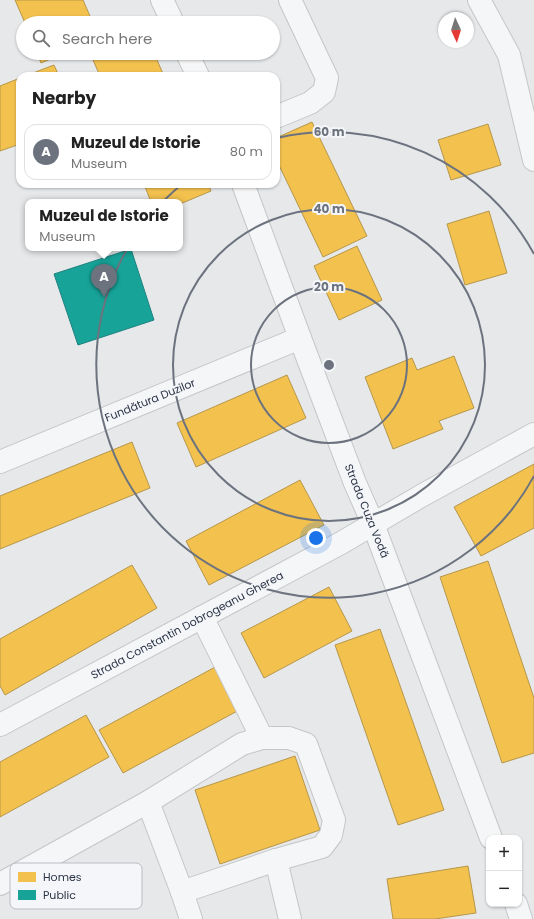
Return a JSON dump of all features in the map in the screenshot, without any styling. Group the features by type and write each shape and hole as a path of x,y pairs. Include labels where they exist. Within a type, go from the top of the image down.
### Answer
{"street":[{"path":"162,0 170,16"},
{"path":"280,115 310,103 324,92 328,78 290,0"},
{"path":"479,0 509,55 534,160"},
{"path":"190,60 196,72"},
{"name":"Strada Cuza Vodă","path":"244,188 300,338 355,483 373,524 490,835"},
{"name":"Fundătura Duzilor","path":"0,462 300,338"},
{"name":"Strada Constantin Dobrogeanu Gherea","path":"0,725 373,524 534,434"},
{"path":"202,617 262,738"},
{"path":"38,863 148,802 242,744 262,738 289,738 306,744 334,820 331,835 322,847 276,860 182,892"},
{"path":"148,802 191,919"},
{"path":"276,860 290,919"},
{"path":"0,884 10,878"},
{"path":"517,907 521,919"}],"building: Homes":[{"path":"15,0 83,0 90,16 22,16"},
{"path":"40,60 48,60 41,63"},
{"path":"93,60 157,60 162,72 98,72"},
{"path":"54,65 57,72 36,72"},
{"path":"16,80 16,145 0,151 0,86"},
{"path":"312,122 367,236 323,257 280,167 280,136"},
{"path":"488,124 501,165 451,180 438,140"},
{"path":"146,188 210,188 211,191 183,203 183,199 150,199"},
{"path":"489,211 507,273 465,285 447,224"},
{"path":"357,246 382,300 339,320 314,266"},
{"path":"454,356 474,408 439,421 443,429 393,449 365,377 412,358 417,370"},
{"path":"287,375 306,418 196,467 177,423"},
{"path":"132,442 150,488 0,549 0,496"},
{"path":"534,464 534,528 481,556 454,507"},
{"path":"300,480 324,525 209,585 186,541"},
{"path":"488,561 534,698 534,753 502,763 440,577"},
{"path":"132,565 157,608 5,695 0,686 0,639"},
{"path":"329,587 352,631 264,678 241,633"},
{"path":"380,629 444,810 398,825 335,645"},
{"path":"217,666 241,709 123,773 99,730"},
{"path":"86,715 109,757 0,817 0,762"},
{"path":"295,756 320,830 220,864 195,790"},
{"path":"468,866 476,913 435,919 393,919 387,879"}],"building: Public":[{"path":"125,251 132,251 154,320 78,345 54,274"}],"place":[{"name":"Muzeul de Istorie","path":"104,297"}]}
